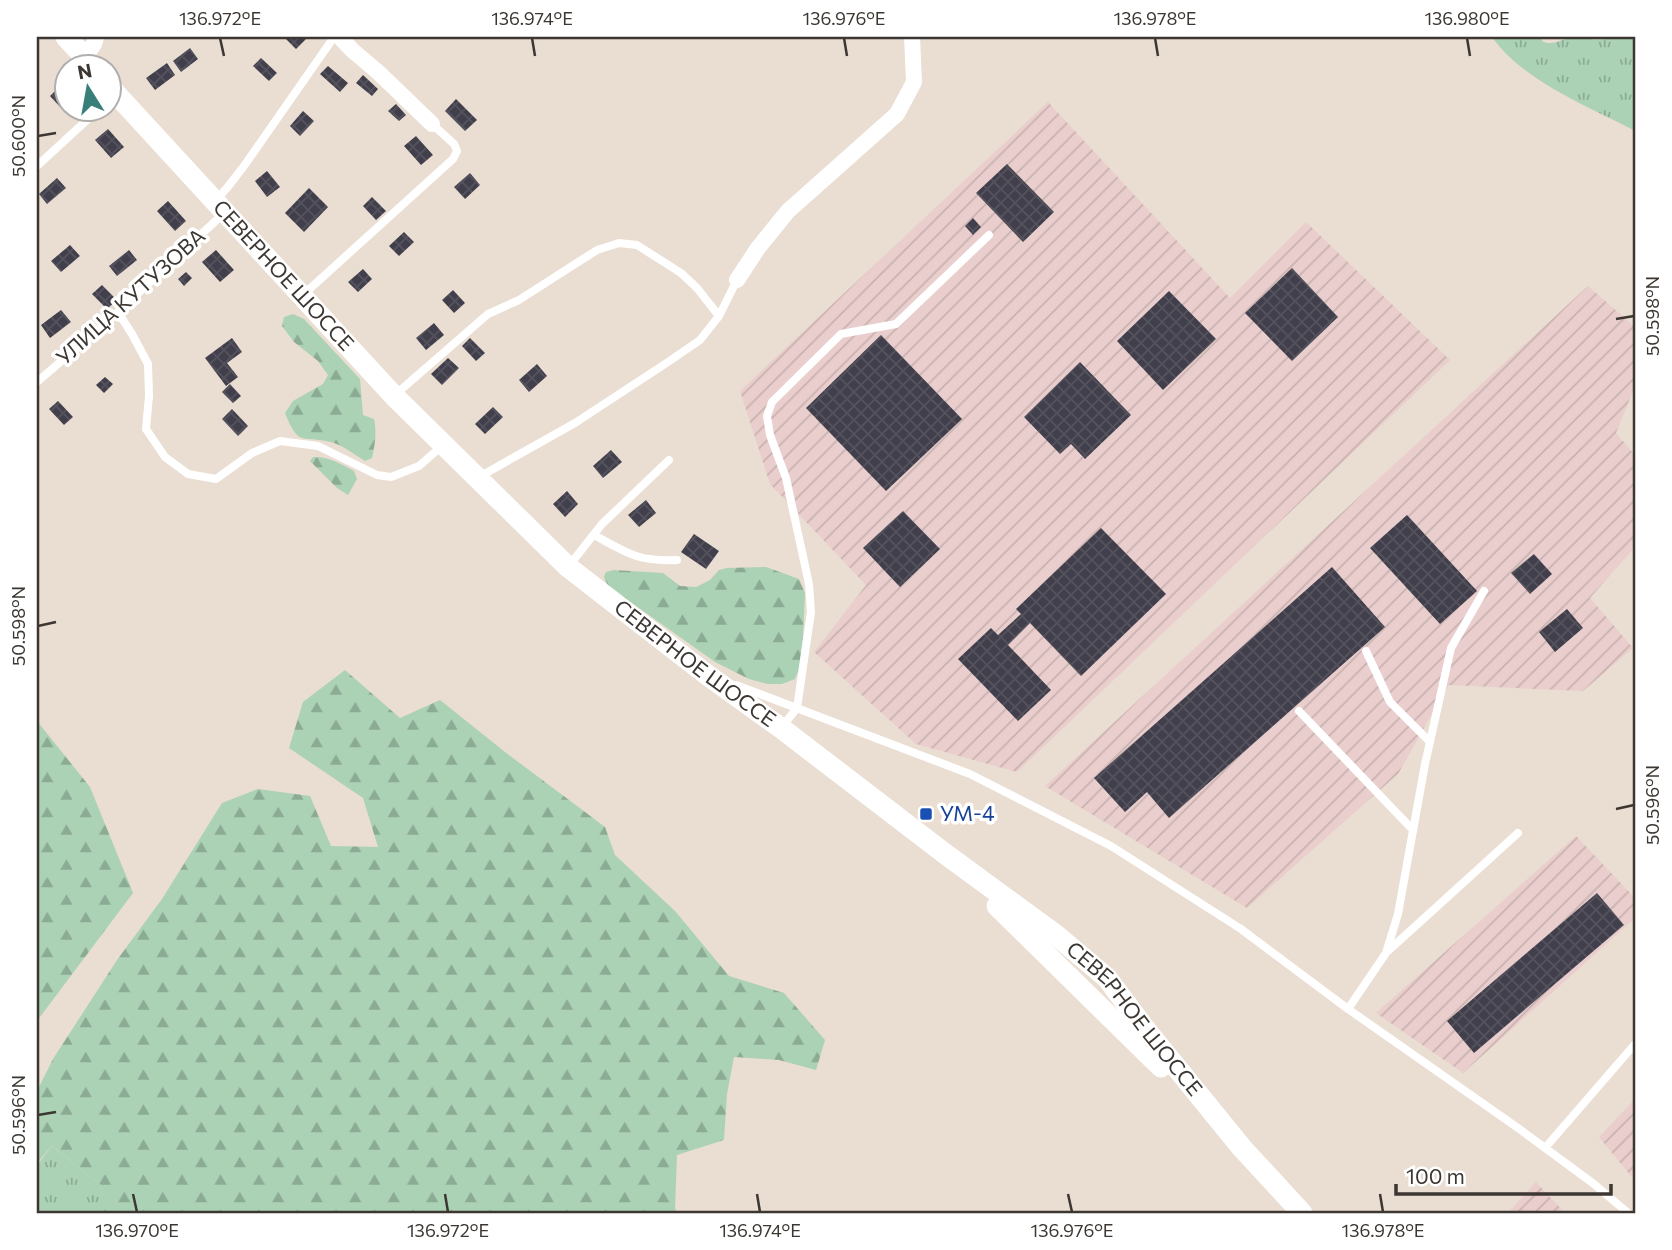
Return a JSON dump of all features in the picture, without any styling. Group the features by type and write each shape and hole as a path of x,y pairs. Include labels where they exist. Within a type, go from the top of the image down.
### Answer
{"main road":[{"path":"66,37 79,52"},
{"name":"СЕВЕРНОЕ ШОССЕ","path":"122,104 220,206 394,396 568,567 706,674 1056,935 1107,978 1242,1148 1302,1213"}],"street":[{"path":"340,37 432,124"},
{"path":"737,281 758,248 788,211 897,114 914,82 912,37"}],"lane":[{"name":"УЛИЦА КУТУЗОВА","path":"37,383 118,312 220,206 227,188 334,37"},
{"path":"37,166 85,122"},
{"path":"302,296 453,159 457,151 454,144 432,124"},
{"path":"781,728 797,708 811,612 808,584 786,478 769,435 767,416 772,402 841,334 895,324 989,235"},
{"path":"394,396 488,314 519,300 597,250 619,243 637,245 681,273 719,316"},
{"path":"477,478 575,423 700,340 719,316 737,281"},
{"path":"118,312 148,364 146,429 164,457 188,474 216,479 252,453 280,441 318,446 377,475 391,477 419,466 443,445"},
{"path":"568,567 603,524 669,460"},
{"path":"594,535 629,555 655,561 677,560"},
{"path":"1386,953 1398,914 1430,742 1451,648 1484,591"},
{"path":"1366,651 1390,702 1430,742"},
{"path":"706,674 970,774 1111,846 1241,929 1348,1009 1545,1147 1628,1213"},
{"path":"1299,711 1413,830"},
{"path":"1348,1009 1386,953 1518,833"},
{"path":"1545,1147 1635,1044"}],"shaded area":[{"path":"1048,102 1230,298 1306,222 1450,360 1017,772 916,744 814,652 866,585 770,484 740,391"},
{"path":"1588,286 1635,327 1635,386 1616,433 1635,455 1635,547 1590,598 1633,648 1583,691 1448,685 1398,774 1247,908 1045,786"},
{"path":"1576,836 1635,898 1635,918 1463,1073 1376,1013"},
{"path":"1635,1099 1635,1181 1599,1137"},
{"path":"1536,1182 1565,1213 1508,1213"}],"green space":[{"path":"1534,36 1543,42 1551,43 1575,37 1596,40 1603,37 1635,37 1635,131 1539,80 1505,53 1492,37"},
{"path":"293,314 304,319 360,379 363,415 374,419 375,424 372,458 365,461 335,443 302,438 290,424 285,413 293,401 323,384 328,375 318,361 294,342 282,326 284,317"},
{"path":"313,457 329,459 354,471 357,479 348,495 337,488 310,461"},
{"path":"766,567 799,579 805,593 799,669 795,679 782,684 749,679 715,662 608,586 604,577 606,572 614,570 663,573 680,586 696,587 710,580 719,570"},
{"path":"345,670 400,718 440,700 605,827 615,855 675,911 729,976 784,993 825,1040 816,1070 779,1060 734,1057 727,1094 724,1140 677,1155 677,1213 101,1213 101,1185 52,1146 37,1163 37,1091 53,1059 117,960 162,899 222,803 258,789 310,796 331,846 378,847 363,798 289,748 303,702"},
{"path":"37,721 90,787 133,893 37,1021"},
{"path":"52,1146 101,1185 101,1213 37,1213 37,1165"}],"building":[{"path":"284,37 304,37 306,39 296,49"},
{"path":"190,48 198,59 181,72 173,61"},
{"path":"261,58 277,73 269,81 253,66"},
{"path":"167,63 175,75 155,90 146,78"},
{"path":"328,66 348,83 340,92 320,74"},
{"path":"363,75 378,89 372,96 356,83"},
{"path":"456,99 477,120 465,131 445,111"},
{"path":"396,104 406,115 399,121 388,111"},
{"path":"303,111 314,121 300,136 290,126"},
{"path":"108,129 124,147 111,158 95,140"},
{"path":"416,136 433,155 421,165 404,146"},
{"path":"1007,164 1054,212 1023,242 976,193"},
{"path":"267,171 280,187 267,197 255,181"},
{"path":"470,173 480,185 465,199 454,187"},
{"path":"57,178 66,188 47,204 39,194"},
{"path":"309,188 328,207 304,232 285,213"},
{"path":"372,197 386,211 376,220 363,206"},
{"path":"168,201 186,221 175,231 157,211"},
{"path":"973,218 981,227 973,235 965,226"},
{"path":"404,232 414,242 399,256 389,246"},
{"path":"70,245 80,256 61,272 51,261"},
{"path":"129,250 137,260 117,276 109,266"},
{"path":"216,250 234,270 220,282 202,262"},
{"path":"1292,268 1338,317 1292,361 1245,313"},
{"path":"363,269 372,279 358,292 348,282"},
{"path":"186,272 192,278 184,286 178,279"},
{"path":"102,285 117,300 107,309 92,294"},
{"path":"453,290 465,303 454,313 442,300"},
{"path":"1169,291 1216,339 1163,390 1117,341"},
{"path":"61,310 71,322 50,338 41,325"},
{"path":"434,323 444,335 426,350 416,338"},
{"path":"881,335 962,419 886,491 806,408"},
{"path":"232,338 242,352 227,363 238,377 226,386 205,358"},
{"path":"470,338 485,353 476,361 462,346"},
{"path":"448,358 459,368 442,385 431,374"},
{"path":"1080,362 1131,415 1085,459 1071,444 1060,454 1024,417"},
{"path":"537,364 547,376 529,392 519,380"},
{"path":"105,377 113,384 104,393 96,385"},
{"path":"230,384 241,396 233,403 222,392"},
{"path":"58,401 73,417 64,425 49,409"},
{"path":"493,407 503,417 485,434 475,424"},
{"path":"232,409 248,426 238,436 222,419"},
{"path":"611,450 622,462 603,478 593,466"},
{"path":"567,491 578,504 565,517 553,504"},
{"path":"646,500 656,513 639,527 628,515"},
{"path":"903,511 940,549 900,587 863,548"},
{"path":"1407,515 1477,591 1440,624 1370,548"},
{"path":"1101,528 1166,594 1081,676 1030,623 1008,645 1051,690 1018,721 958,659 991,628 998,635 1021,614 1016,609"},
{"path":"694,534 719,551 706,569 681,552"},
{"path":"1534,554 1552,574 1530,594 1511,573"},
{"path":"1332,567 1385,627 1169,818 1147,792 1125,812 1094,778"},
{"path":"1567,609 1583,628 1555,652 1539,632"},
{"path":"1597,893 1624,925 1474,1053 1447,1021"}],"place":[{"name":"УМ-4","path":"926,814"}]}
